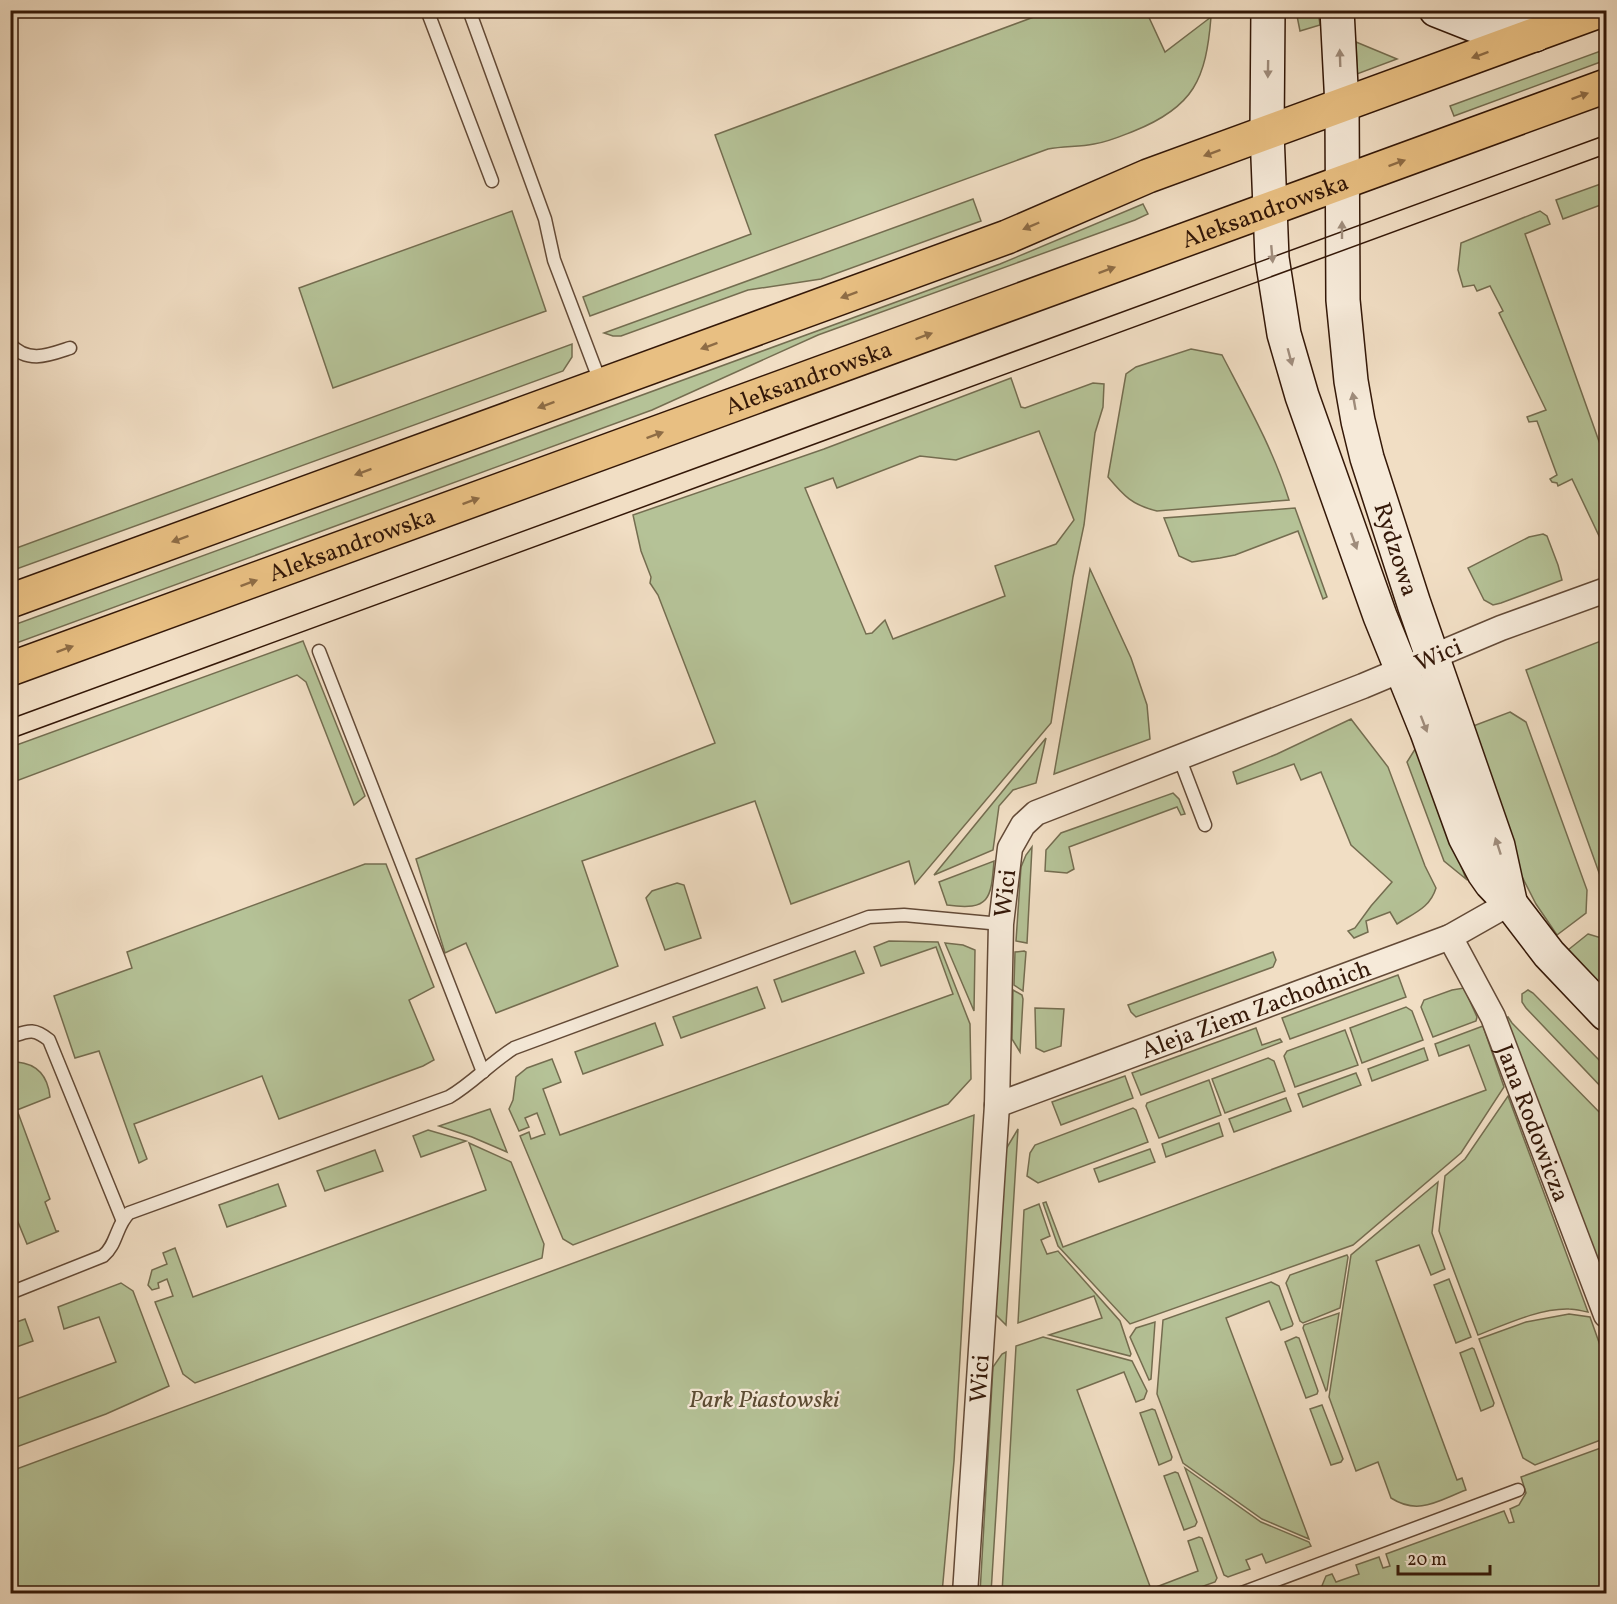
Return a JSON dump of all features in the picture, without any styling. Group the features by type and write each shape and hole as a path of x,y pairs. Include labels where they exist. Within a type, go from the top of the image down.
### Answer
{"main road":[{"path":"10,601 1007,237 1148,176 1602,10"},
{"name":"Aleksandrowska","path":"10,669 1606,86"}],"street":[{"name":"Rydzowa","path":"1268,10 1267,133 1272,258 1278,300 1292,364 1375,601 1427,732 1465,837 1484,873 1549,954 1606,1014"},
{"name":"Rydzowa","path":"1337,10 1342,106 1344,318 1358,421 1367,458 1432,657 1498,846 1506,875 1510,903"},
{"path":"1436,10 1474,25 1535,35"},
{"name":"Wici","path":"965,1593 997,1105 1001,924 1010,848 1026,822 1036,813 1402,670 1501,628 1606,590"},
{"name":"Aleja Ziem Zachodnich","path":"997,1105 1450,937 1510,903"},
{"name":"Jana Rodowicza","path":"1450,937 1493,1017 1606,1315"}],"lane":[{"path":"427,10 492,181"},
{"path":"470,10 545,219 554,260 601,385"},
{"path":"10,344 28,356 46,356 70,348"},
{"path":"319,651 483,1072"},
{"path":"1179,757 1205,825"},
{"path":"10,1293 103,1256 111,1250 122,1220 138,1210 449,1097 467,1086 498,1058 514,1048 869,917 904,915 1001,924"},
{"path":"10,1037 31,1030 42,1034 49,1040 122,1220"},
{"path":"1239,1593 1518,1490"}],"green space":[{"path":"1050,11 1146,11 1165,52 1211,17 1209,39 1200,74 1193,88 1171,112 1114,139 1083,146 1048,149 590,316 583,297 751,234 715,135"},
{"path":"1296,11 1318,11 1320,25 1300,31"},
{"path":"1356,42 1397,59 1357,74"},
{"path":"1606,49 1606,60 1454,116 1450,106"},
{"path":"1606,182 1606,203 1563,219 1556,200"},
{"path":"973,199 981,221 821,279 748,290 621,336 604,333"},
{"path":"1143,204 1148,214 1135,220 818,335 652,410 11,645 11,626 1000,264"},
{"path":"512,211 546,311 333,388 299,288"},
{"path":"1540,211 1547,216 1550,224 1525,234 1606,461 1606,538 1601,540 1572,479 1558,486 1550,479 1557,475 1537,421 1529,422 1527,417 1546,410 1499,313 1503,311 1490,286 1477,291 1474,285 1463,287 1458,270 1461,243"},
{"path":"572,344 572,357 563,371 11,571 11,550"},
{"path":"1191,349 1222,355 1267,444 1289,500 1157,511 1129,499 1108,477 1126,374 1136,367"},
{"path":"1011,378 1021,407 1025,408 1093,383 1104,384 1103,407 1095,433 1084,525 1073,577 1051,723 915,884 909,861 791,904 755,801 582,861 618,966 496,1013 466,943 445,953 416,859 715,743 658,595 650,583 651,577 641,551 633,515 824,449","holes":["1039,431 1074,520 1056,544 995,566 1005,596 893,639 885,620 872,633 866,634 805,488 833,478 837,488 920,456 956,460"]},
{"path":"1295,508 1327,597 1323,599 1298,531 1235,555 1192,562 1179,556 1164,518"},
{"path":"1543,534 1547,536 1562,580 1501,603 1493,605 1484,600 1468,568 1529,537"},
{"path":"1090,569 1131,658 1147,705 1150,739 1054,774"},
{"path":"1606,639 1606,892 1526,670"},
{"path":"303,641 365,796 354,805 306,682 297,675 11,783 11,747"},
{"path":"1510,712 1526,722 1587,890 1586,913 1557,935 1536,904 1516,865 1468,728"},
{"path":"1351,719 1388,767 1425,866 1436,888 1426,905 1397,924 1390,912 1366,921 1368,932 1354,938 1348,931 1355,928 1392,882 1351,845 1321,772 1301,780 1294,764 1237,784 1233,772"},
{"path":"1046,738 1036,783 1013,790 999,806 993,850 934,875"},
{"path":"1417,746 1466,879 1444,861 1407,762"},
{"path":"1173,793 1179,799 1185,814 1181,815 1177,807 1069,847 1074,869 1067,873 1045,871 1046,850 1061,833"},
{"path":"1032,847 1027,943 1016,941 1021,867"},
{"path":"994,861 991,885 985,900 972,906 947,905 939,882"},
{"path":"365,864 386,864 434,987 409,1000 434,1060 279,1119 262,1076 134,1124 147,1159 139,1163 99,1051 75,1058 54,996 132,968 127,952"},
{"path":"677,883 684,885 701,938 665,950 646,898 652,891"},
{"path":"1588,934 1605,939 1606,992 1568,950"},
{"path":"889,941 938,942 970,1024 971,1079 948,1104 573,1245 563,1239 520,1136 529,1132 531,1139 545,1134 537,1113 525,1118 529,1127 519,1131 509,1109 513,1100 516,1077 527,1068 552,1059 561,1082 543,1089 560,1135 953,994 936,947 881,966 874,947"},
{"path":"945,943 963,945 975,950 974,1011"},
{"path":"855,951 864,973 782,1002 774,980"},
{"path":"1015,952 1026,952 1023,991 1014,985"},
{"path":"1273,952 1276,960 1273,967 1136,1017 1128,1005"},
{"path":"1398,975 1406,997 1290,1039 1282,1018"},
{"path":"757,987 765,1008 681,1038 673,1017"},
{"path":"1464,988 1477,1017 1476,1021 1433,1037 1421,1007 1424,1000"},
{"path":"1013,990 1022,995 1023,999 1020,1052 1012,1039"},
{"path":"1528,990 1606,1067 1606,1092 1526,1008 1522,1002 1522,994"},
{"path":"1406,1007 1412,1011 1423,1040 1362,1063 1350,1028"},
{"path":"1035,1008 1064,1009 1061,1046 1044,1052 1036,1048"},
{"path":"1508,1017 1606,1119 1606,1288 1505,1018"},
{"path":"655,1023 663,1045 583,1074 575,1052"},
{"path":"1483,1026 1504,1087 1461,1153 1353,1245 1130,1324 1058,1246 1043,1203 1046,1202 1063,1247 1486,1090 1469,1045 1439,1056 1435,1044"},
{"path":"1256,1028 1262,1045 1280,1039 1282,1042 1141,1095 1132,1073"},
{"path":"1345,1030 1358,1065 1295,1087 1284,1056 1287,1051"},
{"path":"1424,1048 1428,1060 1372,1081 1368,1069"},
{"path":"1268,1058 1274,1061 1285,1091 1225,1113 1212,1079"},
{"path":"17,1062 31,1066 41,1073 49,1090 50,1097 17,1110 50,1199 45,1202 56,1231 59,1231 27,1244 11,1205 10,1063"},
{"path":"1356,1073 1361,1085 1303,1107 1298,1094"},
{"path":"1125,1076 1133,1098 1061,1125 1052,1102"},
{"path":"1209,1080 1221,1115 1159,1138 1146,1106 1147,1103"},
{"path":"1508,1096 1588,1312 1569,1309 1546,1311 1478,1335 1439,1231 1445,1176 1465,1159"},
{"path":"1286,1098 1291,1111 1234,1132 1229,1119"},
{"path":"1133,1108 1136,1110 1148,1142 1038,1183 1027,1176 1030,1153 1035,1145"},
{"path":"490,1109 507,1152 439,1126"},
{"name":"Park Piastowski","path":"974,1115 954,1461 942,1593 11,1593 11,1471"},
{"path":"1219,1123 1223,1136 1166,1157 1162,1144"},
{"path":"1018,1129 1006,1325 993,1312 1006,1149"},
{"path":"428,1130 466,1141 421,1157 413,1136"},
{"path":"469,1143 511,1162 544,1244 542,1258 195,1383 183,1374 155,1302 173,1296 167,1279 158,1283 159,1288 152,1290 148,1285 152,1270 167,1264 163,1253 175,1248 193,1297 486,1190"},
{"path":"1150,1149 1155,1162 1099,1182 1094,1169"},
{"path":"375,1150 383,1171 325,1191 317,1171"},
{"path":"1438,1182 1432,1233 1445,1269 1431,1275 1419,1245 1376,1261 1457,1480 1462,1478 1466,1490 1429,1505 1411,1506 1391,1498 1378,1462 1356,1471 1329,1397 1351,1255"},
{"path":"278,1184 286,1206 227,1227 219,1205"},
{"path":"1039,1204 1050,1236 1041,1240 1047,1254 1058,1251 1120,1321 1130,1356 1049,1335 1102,1318 1094,1296 1018,1323 1024,1210"},
{"path":"1347,1255 1340,1308 1303,1323 1300,1321 1286,1283 1290,1275"},
{"path":"1449,1279 1471,1337 1456,1343 1434,1285"},
{"path":"1271,1282 1279,1286 1292,1326 1281,1330 1269,1301 1226,1318 1309,1539 1262,1519 1183,1463 1157,1394 1163,1320"},
{"path":"121,1283 133,1291 169,1386 106,1414 11,1449 11,1401 116,1362 99,1317 64,1329 58,1307"},
{"path":"1339,1313 1326,1391 1303,1328 1304,1325"},
{"path":"1569,1314 1590,1317 1606,1362 1606,1438 1535,1465 1523,1458 1479,1339 1526,1322"},
{"path":"25,1319 33,1341 11,1349 11,1324"},
{"path":"1155,1322 1151,1379 1149,1380 1130,1337 1136,1328"},
{"path":"1043,1337 1132,1361 1147,1391 1144,1399 1136,1402 1124,1372 1077,1390 1151,1589 1198,1571 1188,1541 1199,1537 1202,1538 1217,1578 1215,1582 1184,1593 1002,1593 1016,1346"},
{"path":"1299,1338 1318,1391 1317,1394 1306,1398 1285,1342"},
{"path":"1472,1348 1494,1403 1493,1406 1481,1411 1460,1353"},
{"path":"1006,1352 991,1593 980,1593 993,1367"},
{"path":"1322,1405 1343,1459 1331,1465 1310,1409"},
{"path":"1155,1410 1172,1457 1171,1460 1159,1465 1140,1413"},
{"path":"1606,1446 1606,1593 1319,1593 1326,1576 1332,1574 1336,1582 1359,1574 1356,1565 1379,1557 1383,1568 1390,1566 1386,1554 1504,1511 1509,1523 1514,1522 1510,1509 1519,1505 1526,1493 1521,1477"},
{"path":"1185,1468 1261,1522 1309,1542 1311,1546 1266,1563 1262,1554 1246,1560 1250,1569 1228,1577 1224,1575"},
{"path":"1178,1473 1197,1522 1195,1526 1184,1530 1164,1476"}],"tram line":[{"path":"10,719 1606,135"},
{"path":"10,739 1606,154"}]}
